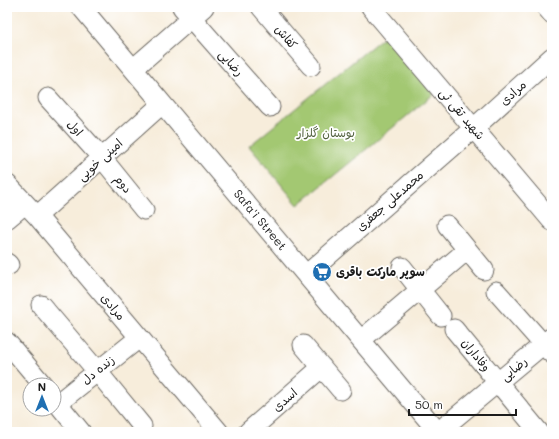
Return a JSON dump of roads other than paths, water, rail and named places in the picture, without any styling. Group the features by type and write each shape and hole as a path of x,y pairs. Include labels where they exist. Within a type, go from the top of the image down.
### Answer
{"street":[{"name":"Safa'i Street","path":"81,7 438,432"},
{"name":"کفاش","path":"261,7 312,66"},
{"name":"شهید تقی ئی","path":"371,7 552,221"},
{"path":"546,7 552,14"},
{"path":"133,69 193,11"},
{"name":"رضایی","path":"193,11 270,107"},
{"name":"مرادی","path":"474,128 552,57"},
{"name":"اول","path":"48,98 102,158"},
{"name":"امینی خویی","path":"7,219 31,210 102,158 162,104"},
{"name":"محمدعلی جعفری","path":"306,275 474,128"},
{"name":"دوم","path":"102,158 144,210"},
{"name":"مرادی","path":"7,184 31,210 219,432"},
{"path":"447,225 484,270"},
{"path":"361,340 467,250"},
{"name":"وفاداران","path":"402,267 498,382"},
{"path":"496,291 549,345"},
{"path":"41,305 142,426"},
{"name":"زنده دل","path":"62,397 139,338"},
{"path":"7,342 36,377"},
{"path":"303,345 341,390"},
{"name":"رضایی","path":"438,432 498,382 549,345"},
{"name":"اسدی","path":"248,432 322,367"},
{"path":"498,382 539,432"},
{"name":"زنده دل","path":"62,408 81,432"}],"place":[{"name":"سوپر مارکت باقری","path":"322,272"}],"park label":[{"name":"بوستان گلزار","path":"326,133"}]}
